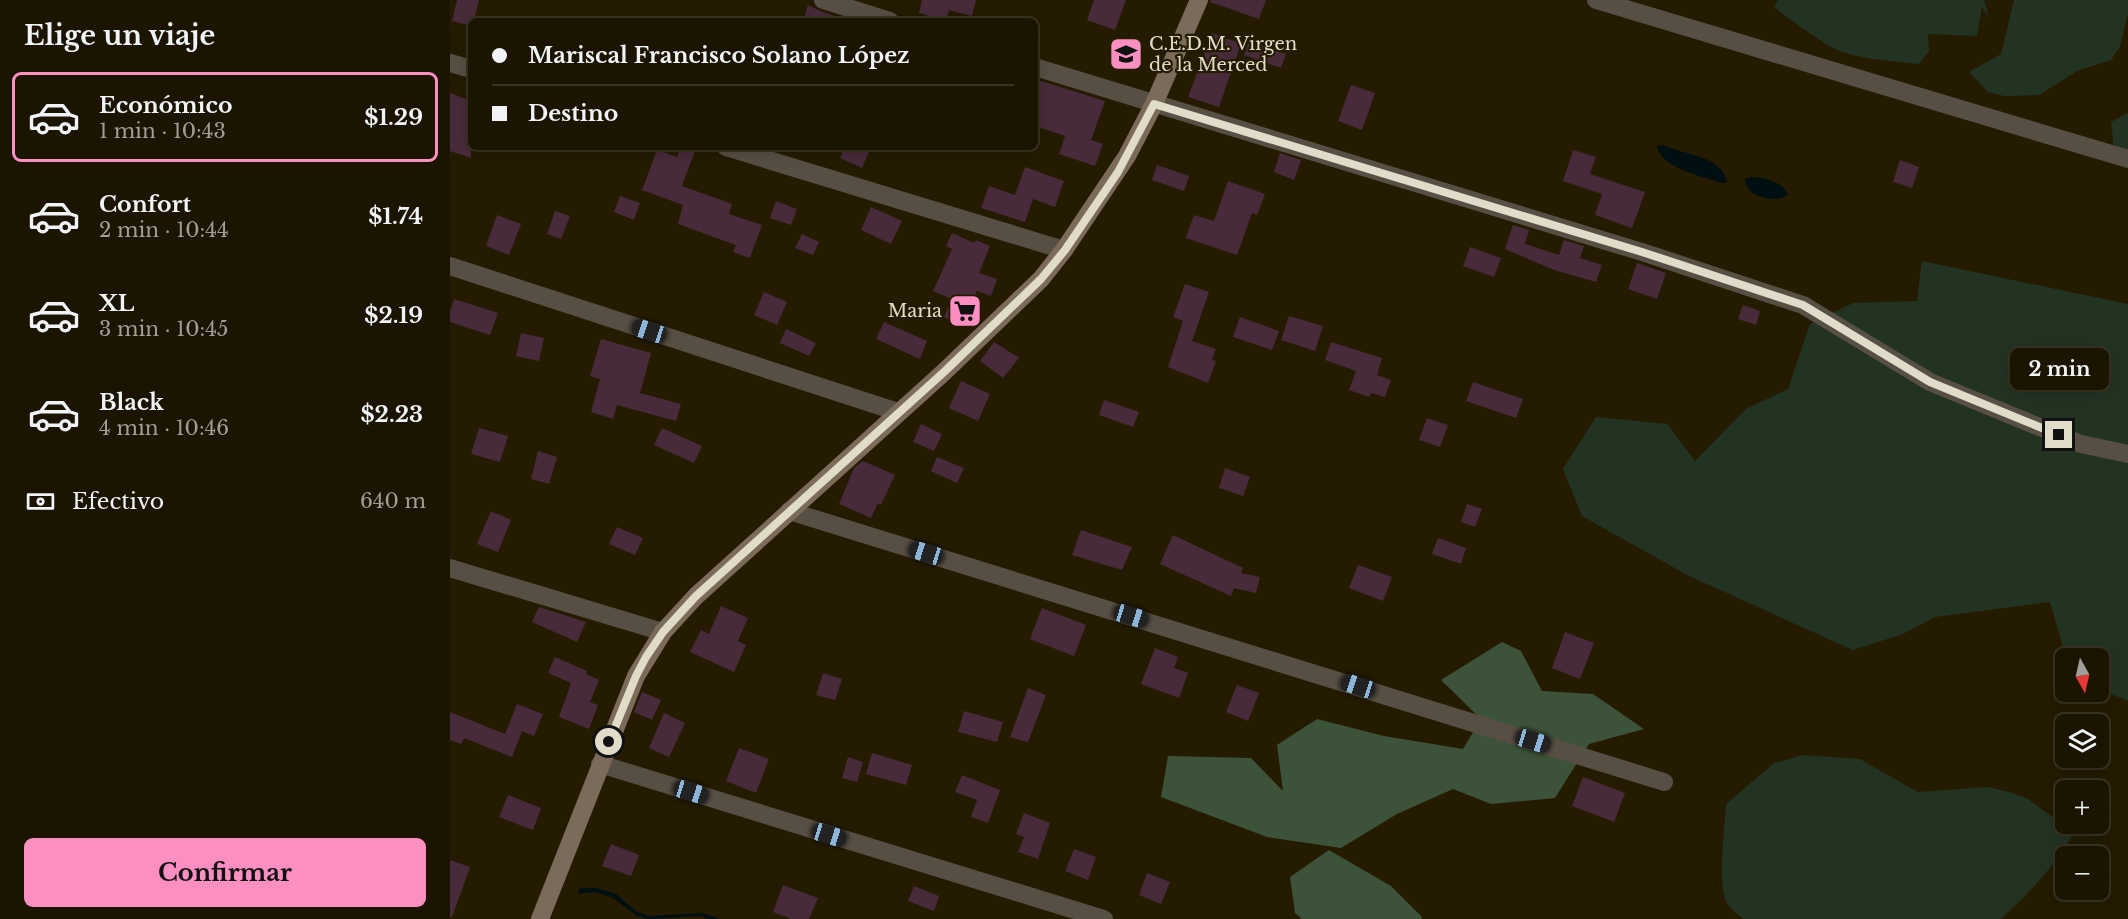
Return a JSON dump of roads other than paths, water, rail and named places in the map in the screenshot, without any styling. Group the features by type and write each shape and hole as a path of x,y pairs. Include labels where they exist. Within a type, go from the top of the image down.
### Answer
{"main road":[{"path":"540,919 636,676 663,632 696,596 1017,304 1065,250 1118,172 1154,104 1199,0"}],"street":[{"path":"823,0 880,18"},
{"path":"1596,0 2128,159"},
{"path":"450,63 468,68"},
{"path":"1038,68 1642,252 1803,305 1930,382 2081,444 2128,454"},
{"path":"736,150 1065,250"},
{"path":"450,266 898,412"},
{"path":"789,511 1664,782"},
{"path":"450,568 663,632"},
{"path":"600,764 1104,919"}],"place":[{"name":"C.E.D.M. Virgen de la Merced","path":"1126,54"},
{"name":"Maria","path":"965,311"}]}
